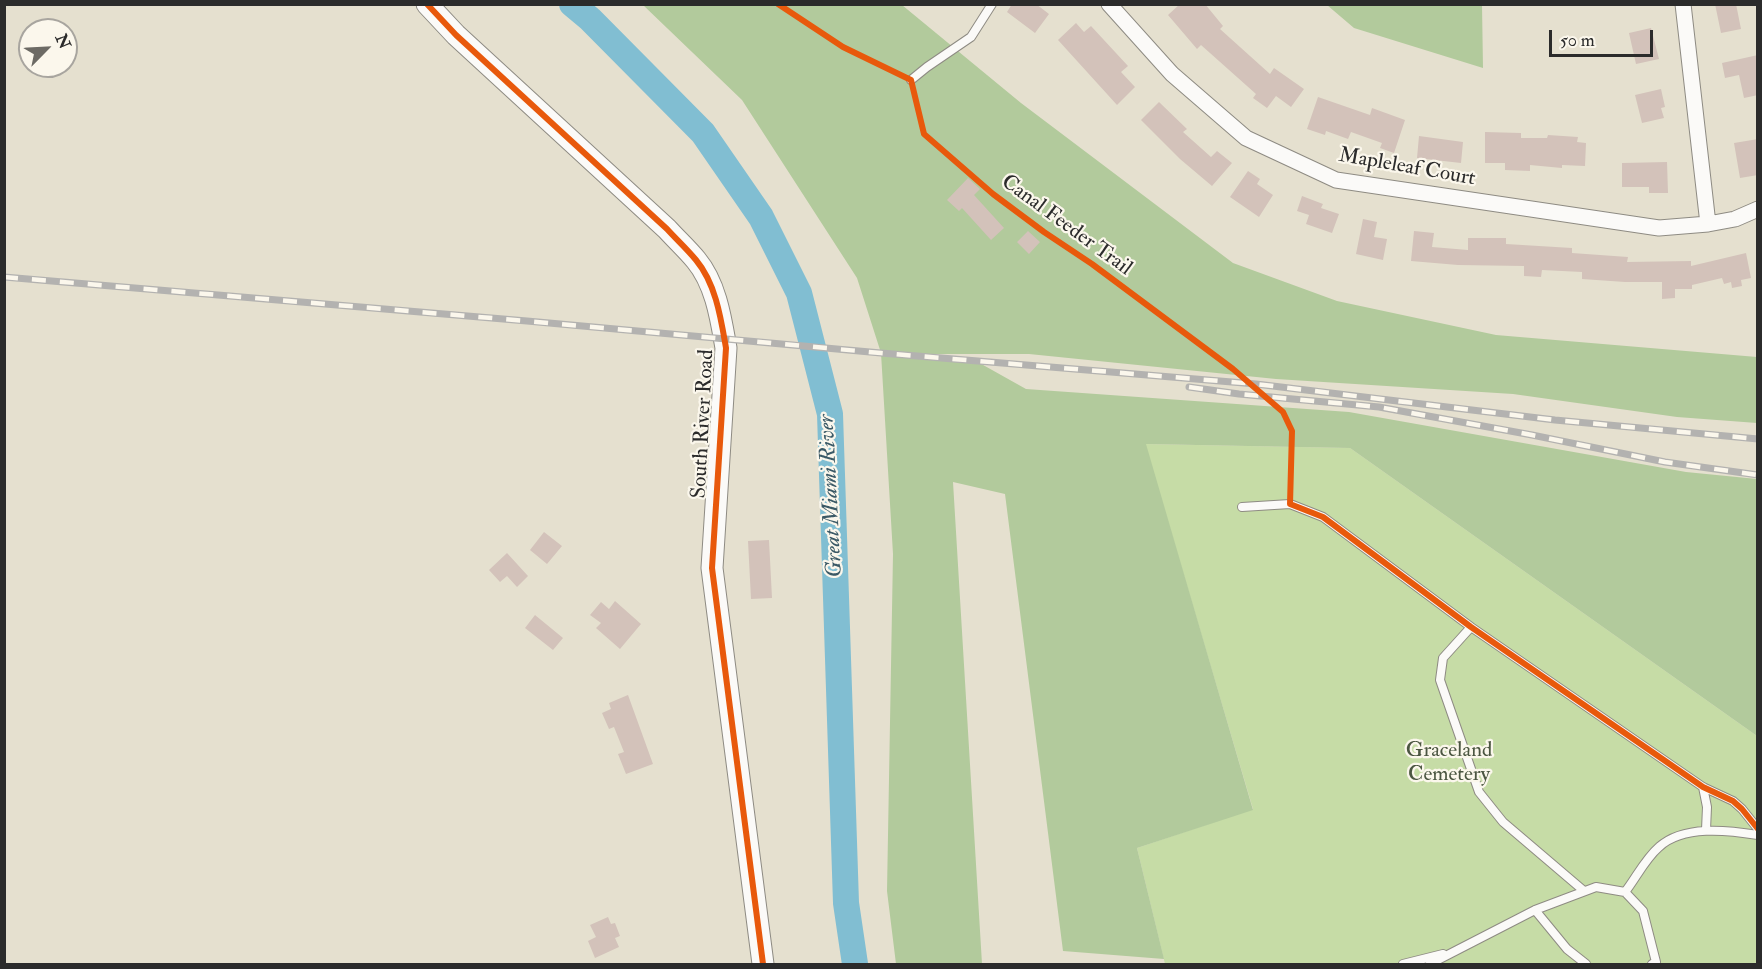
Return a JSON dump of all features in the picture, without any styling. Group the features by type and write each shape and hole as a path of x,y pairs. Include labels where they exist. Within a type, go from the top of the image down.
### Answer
{"street":[{"name":"South River Road","path":"427,4 456,35 667,229 697,261 711,287 720,316 726,348 712,568 763,964"},
{"name":"Mapleleaf Court","path":"1109,4 1172,74 1246,138 1336,180 1659,228 1735,219 1758,209"},
{"path":"1683,4 1708,224"}],"lane":[{"path":"911,80 971,37 992,4"},
{"path":"1242,507 1290,504 1323,517 1471,627 1702,787 1733,801 1758,829"},
{"path":"1471,627 1443,658 1440,680 1479,792 1503,822 1584,891"},
{"path":"1702,787 1707,807 1706,830"},
{"path":"1625,892 1657,849 1670,838 1706,830 1758,835"},
{"path":"1430,964 1535,910 1596,887 1625,892 1643,911 1655,964"},
{"path":"1535,910 1567,949 1586,964"},
{"path":"1403,964 1456,951"}],"green space":[{"path":"643,5 902,5 1021,103 1233,263 1337,301 1496,335 1757,357 1757,423 1677,417 1513,394 1276,379 1029,354 893,354 976,361 1026,389 1349,412 1686,472 1757,479 1757,736 1350,448 1146,444 1253,810 1137,848 1164,959 1063,951 1005,494 953,482 982,964 896,964 887,891 893,554 881,353 857,278 742,100"},
{"path":"1327,5 1482,5 1483,68 1354,28"},
{"name":"Graceland Cemetery","path":"1145,444 1350,448 1757,736 1757,964 1165,964 1137,848 1253,809"}],"building":[{"path":"1012,4 1036,4 1049,14 1035,33 1007,12"},
{"path":"1180,4 1205,4 1223,26 1220,29 1270,74 1274,68 1304,89 1291,107 1276,96 1267,108 1253,98 1256,94 1201,45 1197,49 1168,15"},
{"path":"1715,4 1736,4 1741,29 1721,33"},
{"path":"1076,23 1084,32 1091,26 1128,66 1121,72 1135,87 1117,105 1058,40"},
{"path":"1651,28 1659,59 1636,64 1629,33"},
{"path":"1758,55 1758,95 1744,98 1739,75 1725,78 1722,63"},
{"path":"1661,89 1665,107 1661,108 1664,118 1642,123 1635,95"},
{"path":"1318,97 1370,115 1372,108 1405,120 1394,153 1380,148 1382,143 1351,132 1348,139 1326,131 1325,135 1307,129"},
{"path":"1159,102 1187,129 1183,132 1211,157 1217,151 1232,163 1212,186 1180,159 1141,120"},
{"path":"1485,132 1521,133 1521,138 1547,138 1548,135 1578,137 1577,142 1586,143 1585,166 1562,165 1562,168 1530,165 1530,171 1505,170 1505,163 1485,163"},
{"path":"1419,136 1463,142 1461,163 1417,158"},
{"path":"1758,139 1758,175 1740,178 1734,143"},
{"path":"1667,162 1668,193 1649,193 1649,187 1622,187 1622,163"},
{"path":"1248,171 1260,179 1257,184 1273,195 1259,217 1230,197"},
{"path":"968,178 980,189 974,195 1004,228 991,240 962,208 959,211 947,200"},
{"path":"1302,196 1323,204 1321,208 1339,214 1332,233 1306,224 1309,215 1297,211"},
{"path":"1363,219 1377,222 1374,237 1387,239 1383,260 1356,254"},
{"path":"1028,231 1040,242 1029,254 1017,242"},
{"path":"1414,231 1434,233 1432,247 1468,250 1468,238 1506,238 1506,244 1572,248 1572,253 1628,257 1627,262 1691,261 1691,266 1746,253 1751,278 1741,280 1742,286 1732,288 1731,282 1724,284 1722,278 1692,285 1692,289 1675,289 1675,298 1662,299 1662,282 1582,279 1582,272 1542,270 1541,277 1524,276 1524,266 1458,265 1411,261"},
{"path":"544,532 562,546 547,564 530,550"},
{"path":"769,540 772,598 751,599 748,541"},
{"path":"507,553 528,576 517,587 507,576 500,582 489,570"},
{"path":"615,601 641,624 620,649 596,628 601,623 590,615 601,602 609,609"},
{"path":"535,615 563,638 553,650 525,628"},
{"path":"628,695 653,764 626,774 618,754 624,752 614,727 609,729 602,713 611,709 609,703"},
{"path":"608,917 611,924 615,923 620,936 615,938 619,947 595,958 588,941 596,937 590,925"}],"waterway":[{"name":"Great Miami River","path":"572,4 590,19 703,133 761,217 799,293 830,414 846,903 855,964"}],"railway":[{"path":"4,277 1256,384 1555,420 1758,439"},
{"path":"1189,387 1379,407 1665,462 1758,475"}],"cycle path":[{"path":"427,4 456,35 667,229 703,269 713,291 726,348 712,568 763,964"},
{"name":"Canal Feeder Trail","path":"778,4 843,47 911,80 924,134 993,194 1233,369 1283,412 1292,431 1290,504 1323,517 1471,627 1703,787 1733,801 1758,829"}]}
